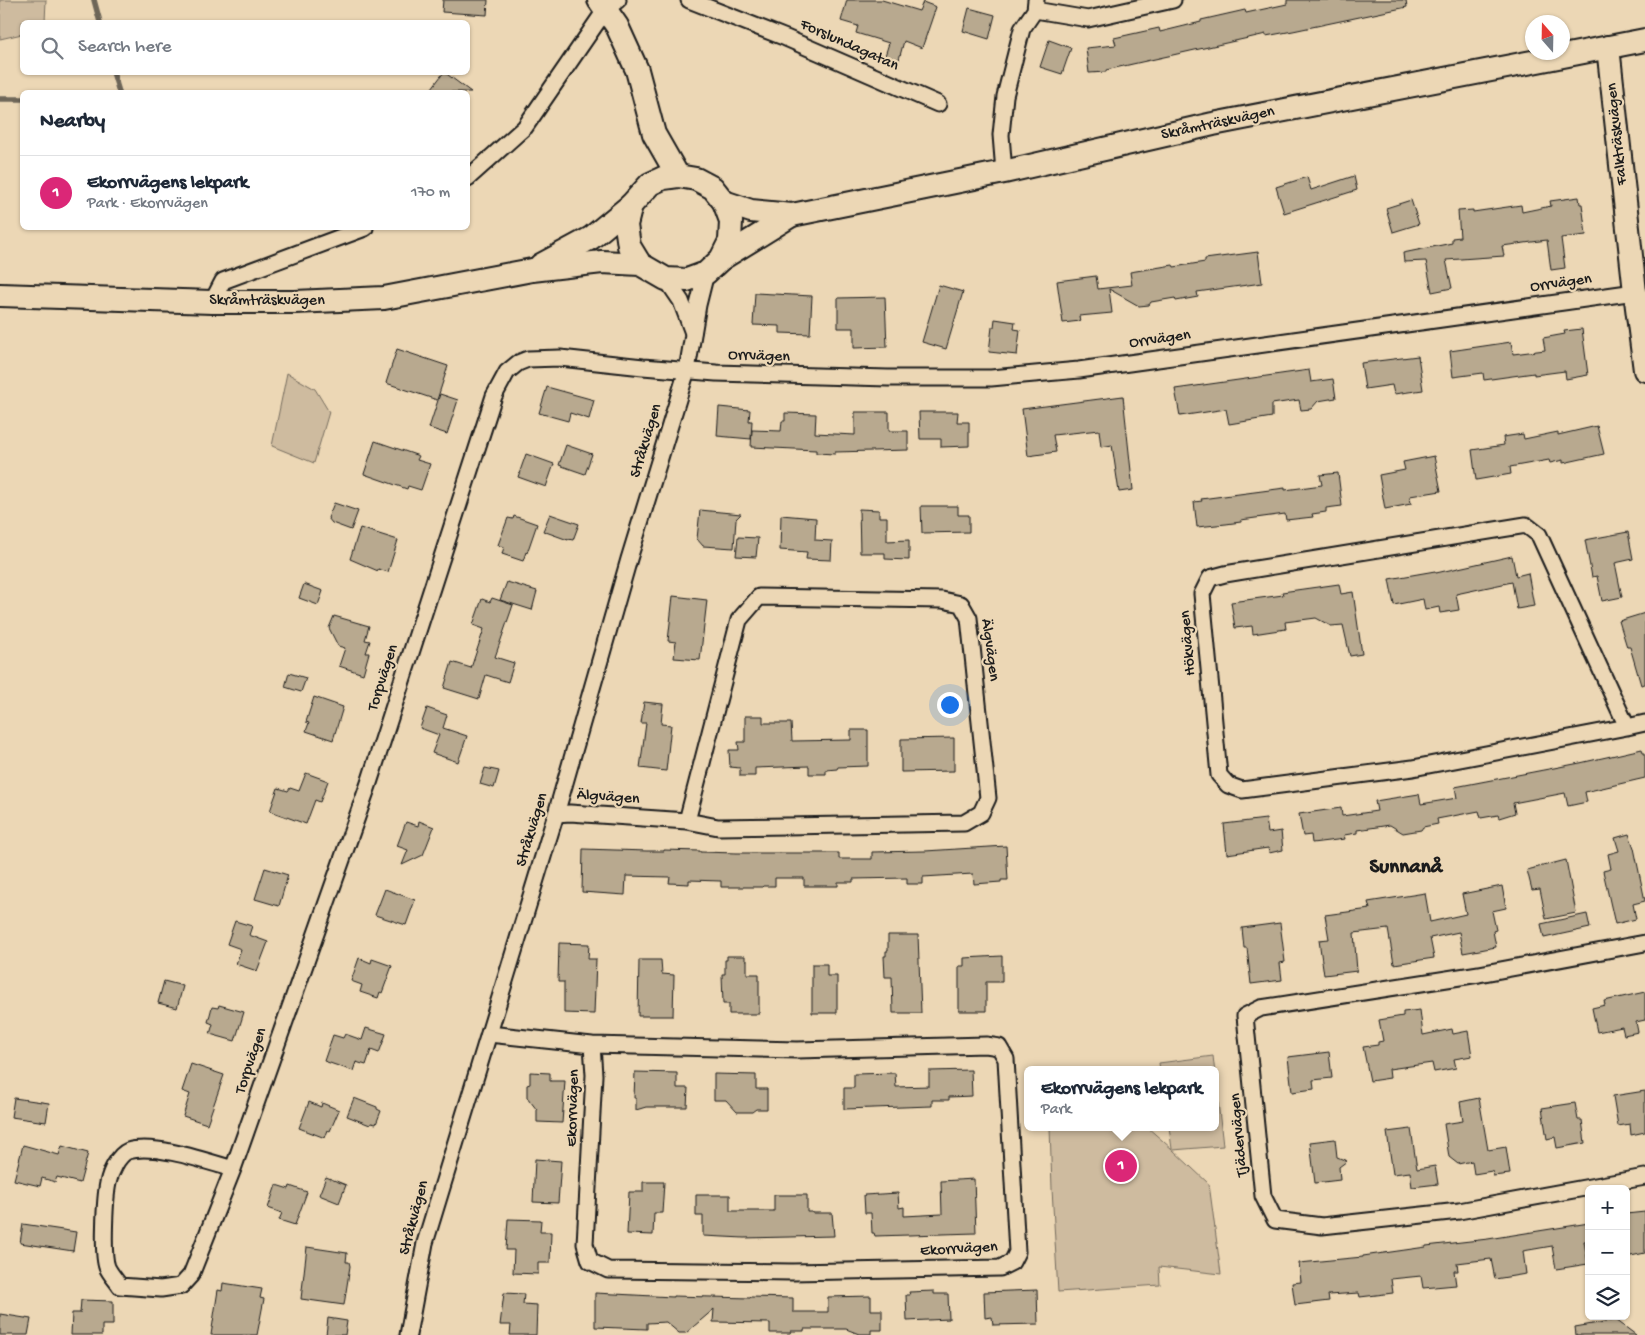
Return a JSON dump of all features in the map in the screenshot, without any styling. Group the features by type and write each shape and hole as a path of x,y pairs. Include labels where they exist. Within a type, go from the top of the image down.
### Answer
{"main road":[{"path":"608,3 637,70 654,134 678,176"},
{"name":"Skråmträskvägen","path":"724,202 751,211 792,215 1004,172 1213,124 1645,40"},
{"name":"Falkträskvägen","path":"1608,47 1645,370"},
{"path":"650,184 654,134"},
{"path":"678,176 696,179 713,188 724,202 731,221 730,241 714,266 687,280 666,280 640,264 629,246 626,225 632,205 650,184 663,178 678,176"},
{"name":"Skråmträskvägen","path":"532,270 591,238 632,205"},
{"name":"Skråmträskvägen","path":"714,266 792,215"},
{"name":"Skråmträskvägen","path":"0,295 212,302 295,302 384,298 532,270 602,262 640,264"}],"street":[{"name":"Forslundagatan","path":"689,0 786,38 938,104"},
{"path":"1004,172 1001,134 1005,96 1022,29 1035,5 1088,18 1173,0"},
{"path":"470,176 525,127 608,3"},
{"path":"212,302 223,281 360,230"},
{"name":"Stråkvägen","path":"408,1335 425,1243 556,814 629,559 687,370 698,305 714,266"},
{"path":"666,280 681,301 694,335"},
{"name":"Orrvägen","path":"687,370 716,373 888,378 991,378 1079,370 1635,292"},
{"name":"Torpvägen","path":"232,1170 198,1159 147,1148 126,1152 114,1165 108,1184 104,1249 107,1267 120,1286 153,1288 181,1286 190,1275 232,1170 369,783 494,396 500,383 507,372 518,363 528,359 560,358 687,370"},
{"name":"Hökvägen","path":"1627,727 1539,535 1526,525 1225,574 1210,578 1202,594 1219,775 1228,785 1242,790 1413,768 1627,727 1645,723"},
{"name":"Älgvägen","path":"556,814 570,813 687,821 718,827 964,823 981,813 988,798 969,618 961,604 942,600 759,597 739,620 687,821"},
{"name":"Tjädervägen","path":"1645,943 1479,974 1261,1008 1246,1016 1262,1196 1275,1220 1322,1226 1459,1211 1645,1177"},
{"name":"Ekorrvägen","path":"489,1034 592,1045 796,1050 986,1045 998,1047 1006,1059 1017,1252 1012,1262 1000,1268 782,1272 608,1270 590,1261 585,1244 594,1075 592,1045"}],"shaded area":[{"path":"0,0 46,0 45,20 20,20 20,34 0,39"},
{"path":"287,373 315,389 329,412 314,463 272,446"},
{"path":"1213,1056 1214,1066 1159,1066 1159,1063"},
{"path":"1219,1110 1223,1146 1173,1150 1209,1184 1221,1274 1159,1267 1160,1285 1058,1292 1050,1131 1152,1131 1172,1149 1170,1131 1219,1131"}],"building":[{"path":"443,0 488,0 487,15 442,12"},
{"path":"847,0 882,0 919,11 923,2 936,7 922,48 904,41 898,63 884,59 889,43 856,33 858,26 841,21"},
{"path":"1287,0 1406,0 1407,7 1293,31 1266,36 1266,34 1106,70 1106,72 1089,73 1086,48 1116,45 1114,38 1159,28 1160,32 1245,10 1246,13 1287,4"},
{"path":"969,8 995,15 989,39 963,31"},
{"path":"1049,40 1071,48 1062,74 1040,67"},
{"path":"442,75 448,75 468,90 430,90"},
{"path":"1354,176 1357,190 1284,213 1276,187 1307,177 1311,190"},
{"path":"1579,197 1580,204 1582,204 1586,235 1561,238 1565,268 1551,270 1547,240 1502,246 1504,256 1446,260 1452,288 1432,292 1426,261 1404,262 1403,253 1452,243 1452,238 1460,237 1458,211 1473,210 1473,212 1521,205 1522,212 1551,206 1550,201"},
{"path":"1411,200 1419,224 1393,232 1386,208"},
{"path":"1258,252 1262,283 1197,292 1198,297 1176,301 1175,298 1139,306 1109,289 1112,313 1079,316 1080,321 1063,323 1057,281 1096,276 1098,289 1132,285 1130,272 1173,265 1174,267 1205,262 1205,259"},
{"path":"939,285 963,292 946,349 922,342"},
{"path":"755,293 812,296 810,334 780,333 780,326 753,325"},
{"path":"885,297 887,347 854,348 854,328 838,328 838,298"},
{"path":"995,319 1015,322 1014,329 1020,330 1017,355 989,352 992,327 994,327"},
{"path":"1582,329 1588,375 1566,379 1565,371 1484,380 1483,373 1453,377 1450,351 1511,342 1513,354 1545,350 1543,338 1565,334 1564,331"},
{"path":"397,349 448,366 437,400 386,383"},
{"path":"1418,356 1423,390 1394,394 1392,385 1365,389 1361,363"},
{"path":"1309,370 1311,382 1333,379 1336,398 1318,401 1311,409 1301,410 1299,400 1272,404 1272,417 1229,424 1226,409 1180,416 1175,389"},
{"path":"547,387 594,400 589,419 570,413 568,421 539,413"},
{"path":"440,394 458,400 447,434 429,428"},
{"path":"1123,396 1133,490 1119,492 1112,445 1101,447 1099,430 1053,435 1056,452 1028,456 1022,409"},
{"path":"719,407 750,410 749,421 752,421 751,439 717,436"},
{"path":"855,412 889,412 889,431 908,431 908,450 835,452 835,454 816,453 816,450 751,447 752,430 781,431 782,421 785,421 785,413 816,414 815,433 855,435"},
{"path":"919,412 958,412 957,422 969,422 969,446 941,447 941,439 920,439"},
{"path":"1597,426 1604,454 1563,463 1563,460 1550,463 1549,460 1510,467 1511,474 1476,480 1472,450 1504,445 1503,437 1523,434 1524,439 1558,432 1558,435"},
{"path":"375,441 419,456 417,460 430,464 421,490 408,486 407,489 364,474"},
{"path":"566,445 592,454 585,474 559,465"},
{"path":"526,454 554,464 546,487 518,477"},
{"path":"1434,456 1441,491 1410,496 1411,504 1385,509 1379,475 1405,470 1403,462"},
{"path":"1338,473 1342,506 1326,508 1326,512 1312,514 1313,517 1286,520 1285,514 1197,527 1194,502 1202,501 1201,499 1322,485 1320,475"},
{"path":"334,503 358,511 351,530 332,523 328,518"},
{"path":"921,506 958,506 958,515 969,515 969,532 922,533"},
{"path":"859,509 879,510 879,517 887,517 887,541 909,540 909,560 885,559 885,553 860,553"},
{"path":"700,510 741,514 736,519 734,548 703,546 697,539"},
{"path":"550,514 579,524 573,540 543,531"},
{"path":"781,515 816,518 815,540 832,541 831,560 806,559 807,552 780,550"},
{"path":"514,516 537,524 523,561 502,554 504,547 498,545 508,518 513,519"},
{"path":"360,528 398,540 388,572 378,569 378,571 350,559"},
{"path":"1628,532 1633,559 1615,563 1622,597 1602,601 1597,576 1592,577 1585,540"},
{"path":"738,537 758,538 756,557 736,556"},
{"path":"1512,556 1516,576 1528,573 1534,606 1517,609 1512,582 1456,594 1459,610 1440,613 1439,607 1425,610 1423,599 1394,605 1389,579 1435,571 1436,573"},
{"path":"507,582 537,591 532,610 500,600"},
{"path":"304,584 323,591 318,605 299,598"},
{"path":"1339,584 1341,594 1353,592 1362,654 1350,656 1343,625 1331,626 1316,618 1285,622 1286,629 1253,634 1252,626 1235,628 1231,602 1283,595 1282,592"},
{"path":"673,596 707,600 700,660 674,658 676,642 668,641"},
{"path":"492,598 513,605 495,657 514,663 508,682 486,675 479,699 444,688 452,662 471,668 484,629 473,625 482,599 490,602"},
{"path":"1645,613 1645,684 1641,685 1630,647 1627,647 1619,621"},
{"path":"334,616 369,626 365,640 370,641 366,653 369,653 363,674 339,666 345,648 338,646 329,628"},
{"path":"289,673 306,678 301,692 285,687"},
{"path":"314,697 343,707 333,740 306,731 309,723 306,722"},
{"path":"644,702 663,704 661,724 671,725 666,771 640,768 646,723 641,723"},
{"path":"427,708 447,715 443,728 467,736 458,762 432,753 439,735 420,728"},
{"path":"745,716 763,716 763,723 791,723 792,741 851,740 851,730 868,730 868,766 838,767 837,769 826,770 826,774 809,774 809,766 755,768 755,776 740,776 740,768 730,767 729,750 739,750 738,742 745,742"},
{"path":"954,738 954,771 901,772 901,739"},
{"path":"1642,749 1643,753 1645,753 1645,778 1585,792 1587,802 1568,806 1565,793 1513,803 1515,813 1499,818 1498,815 1481,818 1479,811 1437,819 1438,824 1423,827 1421,830 1403,833 1390,825 1357,830 1357,833 1344,835 1345,839 1312,843 1311,835 1303,836 1299,814 1341,808 1342,816 1377,811 1375,801 1419,794 1421,804 1457,798 1455,787"},
{"path":"485,768 499,771 494,788 480,784"},
{"path":"306,773 328,781 320,802 315,800 306,824 270,811 278,788 288,791 290,788 299,791"},
{"path":"1266,819 1268,833 1281,831 1283,850 1269,853 1268,848 1227,854 1224,824"},
{"path":"419,821 434,827 423,855 402,865 408,850 397,846 406,822 418,826"},
{"path":"1629,834 1634,848 1645,901 1633,904 1636,919 1615,924 1603,871 1611,869 1608,854 1619,851 1615,838"},
{"path":"1006,846 1008,880 1001,880 1001,882 974,884 973,874 923,877 923,884 907,884 907,878 853,879 853,882 838,882 838,886 804,886 804,878 775,878 775,886 721,887 721,881 689,880 689,884 669,883 670,877 626,876 625,895 582,892 583,849 737,853 839,853 839,859 872,859 872,852"},
{"path":"1566,860 1576,913 1546,919 1540,889 1532,890 1527,870"},
{"path":"265,868 288,875 279,906 255,899"},
{"path":"1502,886 1506,908 1492,911 1496,930 1493,931 1496,947 1463,953 1459,932 1430,938 1434,958 1394,964 1388,929 1354,933 1357,971 1324,975 1319,940 1329,939 1325,915 1370,909 1368,902 1425,893 1430,922 1466,914 1462,894"},
{"path":"385,889 415,900 406,925 375,915"},
{"path":"1587,914 1590,928 1544,938 1541,924"},
{"path":"235,921 252,926 249,935 268,942 257,971 236,964 241,949 227,944"},
{"path":"1280,923 1285,962 1280,963 1282,980 1251,984 1247,948 1244,948 1242,928"},
{"path":"888,935 918,935 921,1013 893,1013 892,977 885,977 884,956 886,956 886,951 888,951"},
{"path":"559,943 589,944 588,959 596,959 594,1014 564,1013 564,982 558,982"},
{"path":"727,956 745,956 745,960 747,960 747,974 759,974 759,1014 729,1014 729,1004 723,1004 722,974 725,974 725,960 727,960"},
{"path":"1002,956 1002,982 986,982 986,1011 959,1011 959,966 964,966 964,958"},
{"path":"359,958 371,963 372,959 392,966 382,993 380,992 378,998 360,992 362,985 351,981"},
{"path":"639,960 661,960 662,974 674,975 673,1016 638,1016"},
{"path":"812,964 827,964 827,976 837,976 837,1013 812,1013"},
{"path":"164,981 183,986 177,1008 158,1003"},
{"path":"1645,992 1645,1020 1636,1022 1638,1032 1624,1035 1622,1027 1597,1032 1592,1008 1605,1005 1604,1001"},
{"path":"219,1005 244,1012 235,1041 210,1034 213,1024 208,1022 212,1007 218,1008"},
{"path":"1420,1010 1423,1035 1452,1029 1453,1034 1468,1031 1472,1056 1454,1059 1456,1068 1434,1072 1432,1063 1389,1069 1390,1078 1370,1081 1363,1047 1378,1045 1378,1042 1383,1041 1379,1020 1403,1016 1403,1012"},
{"path":"366,1028 386,1034 379,1053 371,1050 366,1065 356,1062 353,1071 324,1061 333,1035 343,1038 345,1034 362,1040"},
{"path":"1329,1052 1332,1078 1313,1080 1314,1089 1292,1092 1288,1057"},
{"path":"191,1064 224,1075 207,1124 183,1116 190,1094 182,1091"},
{"path":"971,1070 972,1096 949,1097 949,1100 932,1100 932,1106 844,1109 844,1088 854,1088 854,1074 895,1073 896,1087 929,1086 929,1071"},
{"path":"530,1072 550,1073 550,1081 565,1081 562,1123 537,1122 537,1110 527,1097"},
{"path":"635,1072 677,1073 677,1088 688,1088 687,1107 646,1107 636,1110 636,1098 634,1098"},
{"path":"714,1074 756,1075 756,1089 767,1089 767,1109 737,1112 726,1100 714,1100"},
{"path":"1645,1091 1645,1132 1631,1135 1630,1124 1618,1126 1613,1096"},
{"path":"14,1098 49,1103 46,1122 11,1117"},
{"path":"354,1098 377,1107 381,1111 376,1124 371,1123 370,1125 347,1116"},
{"path":"1479,1098 1488,1150 1506,1147 1510,1174 1493,1176 1492,1171 1474,1174 1472,1161 1458,1164 1449,1157 1444,1124 1463,1121 1460,1102"},
{"path":"309,1102 321,1107 322,1103 339,1110 325,1138 299,1128"},
{"path":"1575,1103 1578,1120 1582,1120 1585,1143 1557,1148 1555,1137 1547,1139 1542,1108"},
{"path":"1411,1129 1417,1169 1435,1166 1438,1184 1412,1187 1410,1172 1393,1174 1387,1132"},
{"path":"1335,1139 1337,1157 1347,1161 1339,1167 1340,1180 1315,1183 1310,1142"},
{"path":"23,1145 59,1155 62,1146 88,1153 80,1183 57,1177 55,1182 42,1178 40,1186 14,1180"},
{"path":"535,1159 561,1161 558,1203 533,1202"},
{"path":"326,1177 346,1185 339,1203 319,1195"},
{"path":"974,1179 976,1233 875,1236 872,1233 871,1213 865,1213 864,1195 898,1193 899,1208 904,1207 904,1216 942,1214 941,1181"},
{"path":"643,1182 664,1182 662,1213 654,1213 653,1235 627,1234 629,1192 643,1192"},
{"path":"276,1185 289,1189 290,1186 307,1192 295,1225 279,1220 282,1213 268,1208"},
{"path":"696,1195 730,1195 730,1211 774,1211 774,1195 807,1195 807,1212 832,1213 834,1236 744,1238 703,1236 703,1216 696,1216"},
{"path":"1645,1212 1645,1253 1630,1256 1630,1230 1630,1214"},
{"path":"508,1219 541,1220 540,1232 551,1232 550,1263 538,1263 538,1274 513,1273 514,1250 506,1250"},
{"path":"23,1224 76,1232 73,1251 20,1243"},
{"path":"1585,1224 1585,1264 1556,1269 1552,1246 1523,1251 1526,1274 1495,1279 1491,1259 1457,1263 1458,1271 1454,1271 1456,1285 1423,1288 1421,1276 1391,1279 1393,1293 1360,1297 1359,1293 1328,1295 1329,1301 1295,1305 1292,1283 1301,1282 1299,1263 1363,1257 1426,1246 1488,1239"},
{"path":"307,1247 347,1253 346,1262 349,1262 350,1266 344,1305 301,1299"},
{"path":"223,1283 262,1289 260,1298 264,1299 257,1335 211,1335 218,1290 222,1291"},
{"path":"1037,1290 1038,1324 993,1325 992,1317 985,1318 984,1292"},
{"path":"934,1291 934,1294 948,1294 949,1319 907,1321 906,1295 910,1295 909,1292"},
{"path":"504,1293 524,1294 523,1304 537,1305 536,1335 510,1335 511,1325 500,1325"},
{"path":"595,1293 673,1297 793,1298 793,1312 828,1312 828,1297 871,1296 871,1310 882,1310 882,1330 871,1330 871,1334 859,1334 846,1329 804,1329 804,1331 791,1331 791,1333 770,1333 770,1323 713,1322 714,1309 686,1333 679,1333 666,1322 647,1323 647,1329 595,1327"},
{"path":"81,1300 113,1301 113,1325 102,1325 102,1335 71,1335 72,1313 80,1313"},
{"path":"0,1314 31,1319 28,1335 0,1335"},
{"path":"328,1318 347,1321 345,1335 326,1335"},
{"path":"1616,1320 1636,1335 1576,1335 1575,1327"}],"waterway":[{"path":"94,0 99,20"},
{"path":"114,75 118,90"},
{"path":"0,99 20,99"}],"place":[{"name":"Ekorrvägens lekpark","path":"1121,1166"}],"district":[{"name":"Sunnanå","path":"1406,868"}]}
